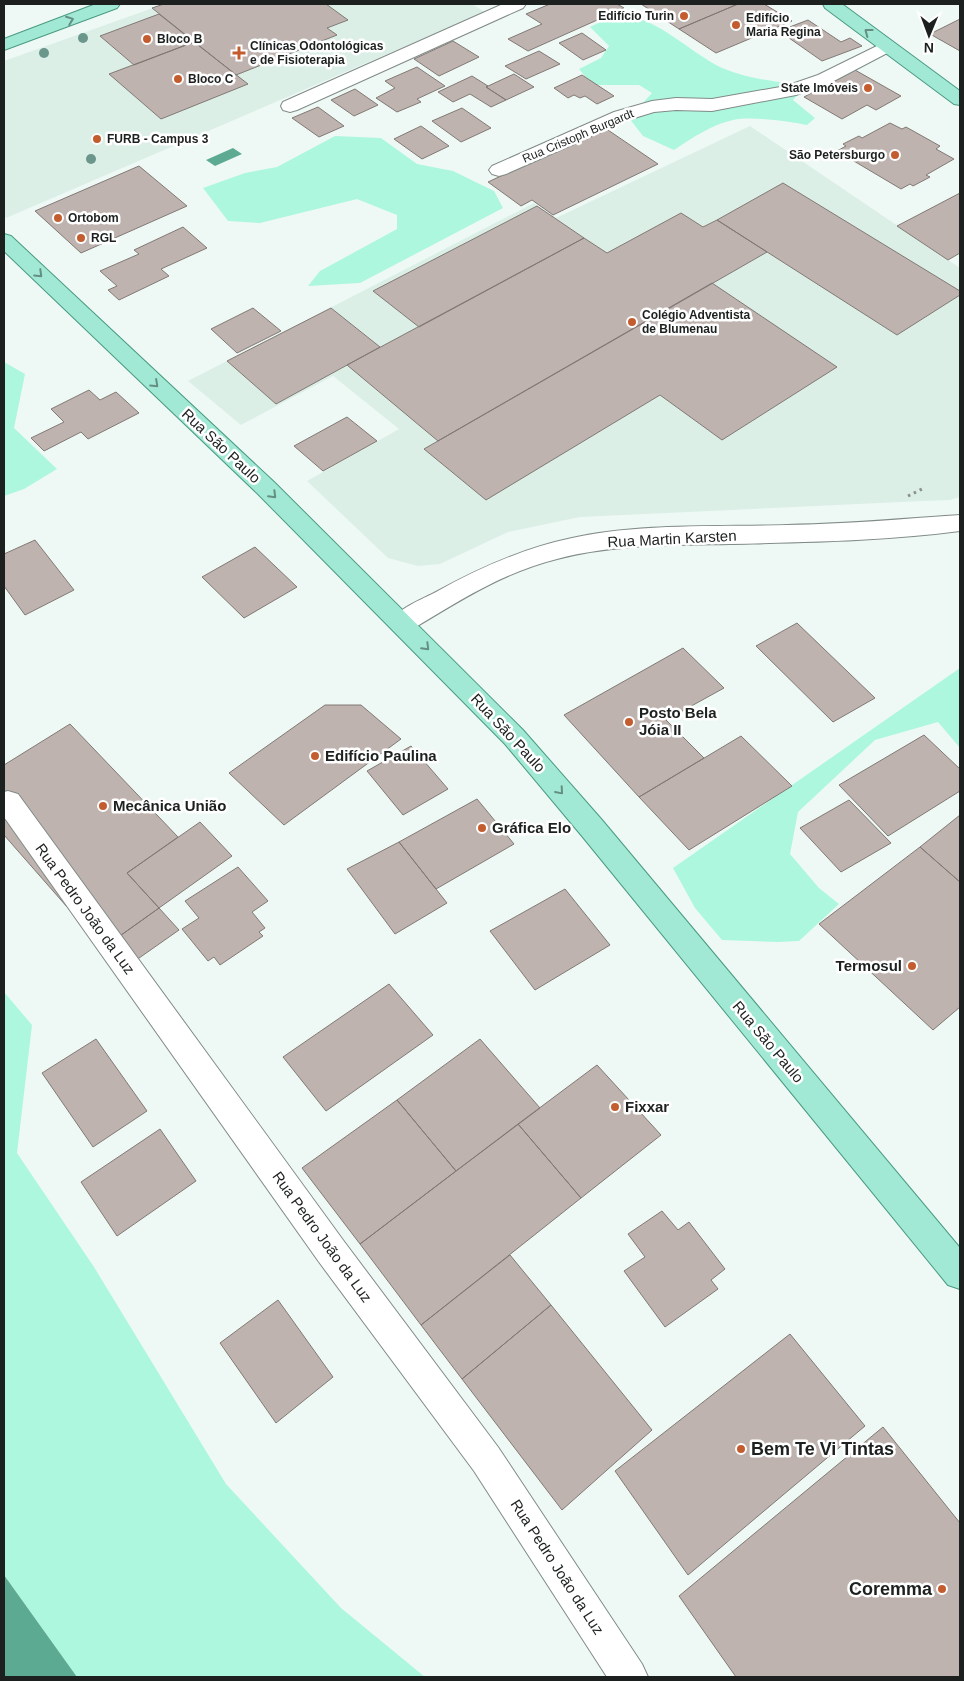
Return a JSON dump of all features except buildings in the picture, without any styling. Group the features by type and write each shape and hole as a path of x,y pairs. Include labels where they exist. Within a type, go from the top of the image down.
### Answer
{"main road":[{"path":"4,44 111,4"},
{"path":"830,4 960,100"},
{"name":"Rua São Paulo","path":"4,240 266,488 514,737 960,1273"}],"street":[{"path":"290,106 517,4"},
{"name":"Rua Cristoph Burgardt","path":"499,170 620,116 652,107 676,104 712,105 790,91 824,79 887,46"},
{"name":"Rua Martin Karsten","path":"402,623 482,578 514,564 556,550 604,542 858,530 960,523"},
{"name":"Rua Pedro João da Luz","path":"8,802 331,1251 486,1459 629,1677"}],"path":[{"path":"901,500 922,489"}],"shaded area":[{"name":"FURB - Campus 3","path":"164,4 472,4 485,12 6,218 4,216 4,61"},
{"path":"627,15 663,30 726,70 760,79 805,86 793,100 815,118 807,125 760,119 733,120 709,129 674,150 643,136 629,118 652,93 639,85 592,85 579,69 601,58 609,46 590,27 607,19"},
{"name":"Colégio Adventista de Blumenau","path":"750,126 960,268 960,497 950,500 580,517 508,532 440,564 418,566 388,558 307,481 399,429 333,376 241,425 188,381 534,203 556,218"},
{"path":"335,136 381,138 417,164 453,171 494,191 503,208 360,283 308,286 320,271 397,229 397,215 357,199 260,223 228,221 203,188 245,173 277,167"},
{"path":"233,148 242,154 215,166 206,160"},
{"path":"4,362 25,374 14,428 57,469 24,489 4,496"},
{"path":"960,668 960,748 938,722 875,740 798,812 790,854 819,888 839,904 799,941 722,940 695,908 673,868"},
{"path":"4,992 32,1025 17,1153 94,1267 226,1484 341,1608 425,1677 77,1677 4,1575"},
{"path":"4,1575 77,1677 4,1677"}],"place":[{"name":"Edifício Turin","path":"684,16"},
{"name":"Edifício Maria Regina","path":"736,25"},
{"name":"Bloco B","path":"147,39"},
{"name":"Clínicas Odontológicas e de Fisioterapia","path":"239,53"},
{"name":"Bloco C","path":"178,79"},
{"name":"State Imóveis","path":"868,88"},
{"name":"FURB - Campus 3","path":"97,139"},
{"name":"São Petersburgo","path":"895,155"},
{"name":"Ortobom","path":"58,218"},
{"name":"RGL","path":"81,238"},
{"name":"Colégio Adventista de Blumenau","path":"632,322"},
{"name":"Posto Bela Jóia II","path":"629,722"},
{"name":"Edifício Paulina","path":"315,756"},
{"name":"Mecânica União","path":"103,806"},
{"name":"Gráfica Elo","path":"482,828"},
{"name":"Termosul","path":"912,966"},
{"name":"Fixxar","path":"615,1107"},
{"name":"Bem Te Vi Tintas","path":"741,1449"},
{"name":"Coremma","path":"942,1589"}]}
